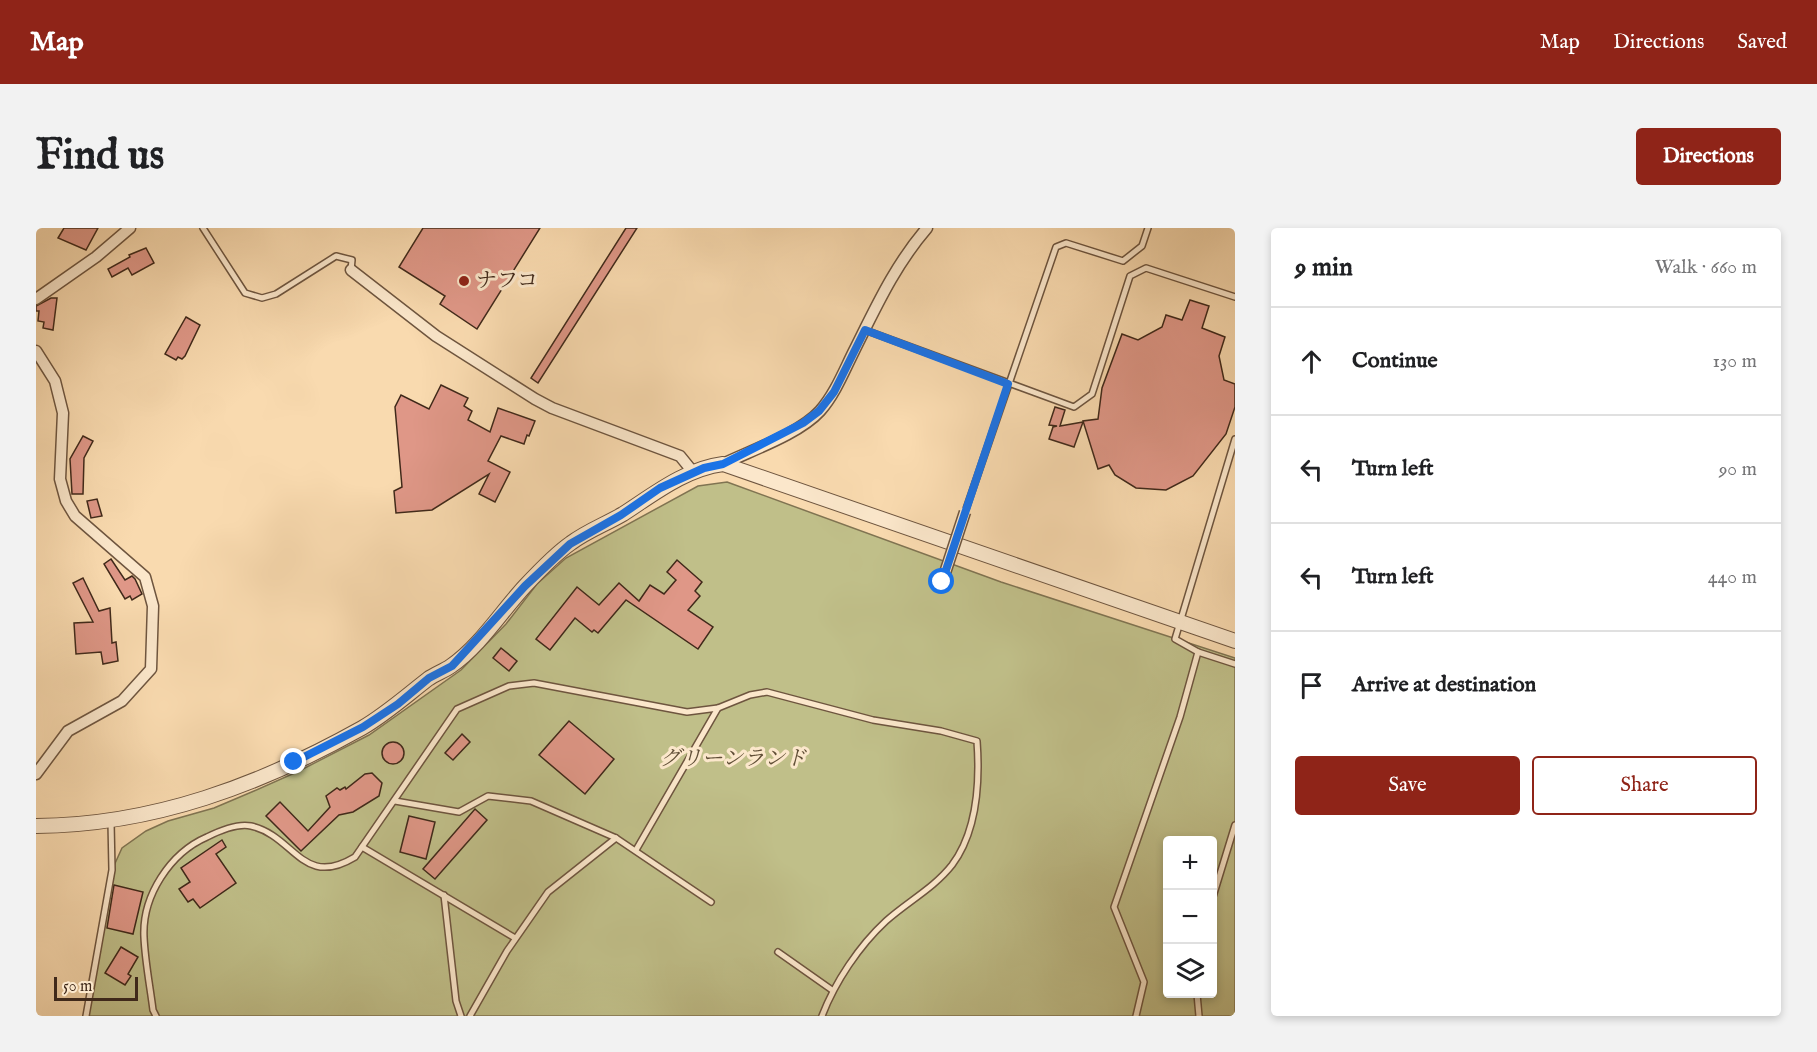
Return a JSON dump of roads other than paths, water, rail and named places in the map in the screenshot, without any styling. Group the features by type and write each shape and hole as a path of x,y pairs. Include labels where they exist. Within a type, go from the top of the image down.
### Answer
{"street":[{"path":"36,299 96,257 130,228"},
{"path":"36,826 111,822 148,815 251,782 363,727 398,704 429,678 452,666 525,586 570,544 621,515 660,488 693,472 723,464 803,423 819,411 834,392 884,288 907,251 927,228"},
{"path":"351,270 435,336 544,403 680,456 693,472"},
{"path":"36,351 55,381 63,414 60,479 66,501 75,516 145,577 153,606 151,669 122,701 68,731 36,774"},
{"path":"723,464 1235,641"},
{"path":"942,582 965,512"}],"lane":[{"path":"203,228 245,293 253,296 262,298 276,294 336,256 352,260 351,270"},
{"path":"965,512 1056,247 1066,243 1122,261 1142,246 1148,228"},
{"path":"865,330 1074,407 1092,394 1130,276 1146,268 1235,297"},
{"path":"1235,439 1175,639 1198,652 1235,664"},
{"path":"1136,1016 1144,982 1113,907 1180,717 1198,652"},
{"path":"156,1016 153,1010 144,934 152,894 166,869 183,852 215,833 247,825 258,828 313,866 327,869 338,867 355,857 457,709 509,686 534,683 687,712 718,708 750,695 767,692 873,720 940,731 977,741 979,768 976,801 969,830 958,855 937,881 884,922 832,990 822,1016"},
{"path":"636,850 718,708"},
{"path":"395,801 459,812 488,796 531,801 616,838 711,902"},
{"path":"86,1016 112,870 111,822"},
{"path":"1215,890 1235,825"},
{"path":"470,1016 515,938 548,892 616,838"},
{"path":"362,847 515,938"},
{"path":"444,896 456,1001 462,1016"},
{"path":"778,952 832,990"},
{"path":"1197,998 1199,1016"}],"place":[{"name":"ナフコ","path":"464,281"}],"park label":[{"name":"グリーンランド","path":"733,759"}]}
